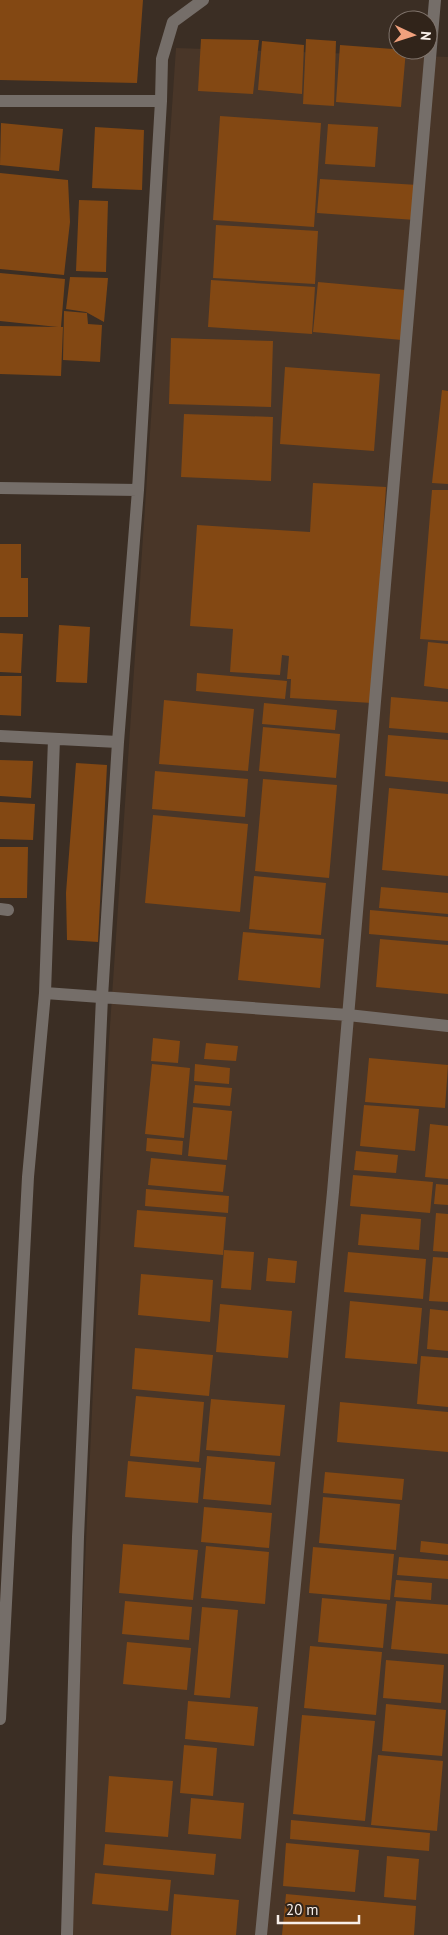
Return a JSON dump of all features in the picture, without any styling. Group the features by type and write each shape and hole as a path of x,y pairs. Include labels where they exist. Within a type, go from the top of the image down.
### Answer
{"street":[{"path":"67,1935 78,1537 102,997 118,742 138,490 162,58 173,22 203,0"},
{"path":"261,1935 332,1202 435,0"},
{"path":"0,101 161,101"},
{"path":"0,488 138,490"},
{"path":"0,736 118,742"},
{"path":"0,1718 28,1177 45,993 54,739"},
{"path":"45,993 348,1015 448,1026"}],"shaded area":[{"path":"176,48 388,55 388,60 438,60 438,57 448,57 448,1935 68,1935 109,1041"}],"building":[{"path":"0,0 143,0 137,83 0,80"},
{"path":"201,39 259,40 253,94 198,91"},
{"path":"306,39 336,41 334,106 303,104"},
{"path":"262,41 304,45 302,94 258,90"},
{"path":"340,45 388,49 388,60 405,60 401,107 336,102"},
{"path":"220,116 321,123 314,227 213,220"},
{"path":"1,123 63,129 59,171 0,165"},
{"path":"328,124 378,127 375,167 325,164"},
{"path":"95,127 144,130 142,190 92,188"},
{"path":"0,173 68,180 70,222 64,275 0,269"},
{"path":"320,179 418,185 415,220 317,213"},
{"path":"79,200 108,201 106,272 76,271"},
{"path":"216,225 318,231 315,284 213,278"},
{"path":"0,273 65,279 61,327 63,327 61,376 0,374 0,326 58,327 0,321"},
{"path":"70,277 108,278 104,322 86,312 66,309"},
{"path":"211,280 315,287 312,334 208,327"},
{"path":"318,282 406,290 402,340 313,332"},
{"path":"64,311 87,313 88,324 102,325 100,362 63,360"},
{"path":"171,338 273,341 271,407 169,404"},
{"path":"285,367 380,374 374,451 280,444"},
{"path":"442,390 448,391 448,484 432,483"},
{"path":"184,414 273,417 271,481 181,477"},
{"path":"313,483 386,487 372,703 290,698 291,679 287,679 289,656 282,655 280,675 230,672 233,629 190,626 197,525 310,532"},
{"path":"432,490 448,490 448,641 420,639"},
{"path":"0,544 21,544 21,578 28,578 28,617 0,617"},
{"path":"59,625 90,627 87,683 56,682"},
{"path":"0,633 23,634 21,673 0,672"},
{"path":"428,642 448,644 448,689 424,686"},
{"path":"197,673 287,681 285,699 196,691"},
{"path":"0,676 22,676 21,716 0,715"},
{"path":"391,697 448,702 448,733 389,728"},
{"path":"164,700 254,709 248,771 159,764"},
{"path":"264,703 337,710 335,730 262,724"},
{"path":"263,727 340,734 336,778 259,771"},
{"path":"388,735 448,740 448,782 385,776"},
{"path":"0,760 33,761 31,798 0,796"},
{"path":"76,763 107,765 98,942 67,940 66,893"},
{"path":"155,771 248,779 245,817 152,809"},
{"path":"263,779 337,785 329,878 255,871"},
{"path":"389,788 448,794 448,876 382,870"},
{"path":"0,802 35,804 33,840 0,839"},
{"path":"153,815 248,824 240,912 145,903"},
{"path":"0,847 28,847 27,898 0,898"},
{"path":"254,876 326,883 321,935 249,929"},
{"path":"381,887 448,893 448,914 379,908"},
{"path":"370,910 448,917 448,941 369,934"},
{"path":"243,932 324,939 320,988 238,980"},
{"path":"380,939 448,945 448,994 376,987"},
{"path":"153,1038 180,1041 178,1063 151,1061"},
{"path":"206,1043 238,1046 236,1061 204,1059"},
{"path":"369,1058 448,1065 445,1108 365,1102"},
{"path":"152,1064 190,1068 184,1138 145,1134"},
{"path":"195,1064 230,1068 229,1084 194,1081"},
{"path":"195,1085 232,1088 230,1106 193,1103"},
{"path":"364,1105 419,1109 415,1151 360,1146"},
{"path":"193,1107 232,1111 227,1160 188,1156"},
{"path":"430,1124 448,1126 448,1179 425,1177"},
{"path":"147,1138 183,1141 182,1155 146,1151"},
{"path":"356,1151 398,1155 396,1173 354,1170"},
{"path":"151,1158 226,1165 223,1192 148,1185"},
{"path":"353,1175 433,1182 430,1213 350,1206"},
{"path":"436,1184 448,1185 448,1205 434,1204"},
{"path":"146,1189 229,1196 228,1213 145,1206"},
{"path":"137,1210 226,1217 223,1255 134,1247"},
{"path":"436,1213 448,1214 448,1252 433,1251"},
{"path":"361,1214 421,1219 419,1250 358,1245"},
{"path":"224,1250 254,1252 251,1290 221,1288"},
{"path":"348,1252 426,1259 423,1299 344,1292"},
{"path":"433,1257 448,1258 448,1302 429,1301"},
{"path":"268,1258 297,1261 295,1283 266,1281"},
{"path":"141,1274 213,1280 210,1322 138,1315"},
{"path":"350,1301 422,1308 417,1364 345,1358"},
{"path":"220,1304 292,1311 288,1358 216,1352"},
{"path":"430,1309 448,1311 448,1351 427,1349"},
{"path":"135,1348 213,1355 209,1396 132,1389"},
{"path":"421,1356 448,1358 448,1407 417,1404"},
{"path":"136,1396 204,1402 199,1462 130,1456"},
{"path":"211,1399 285,1405 280,1456 206,1450"},
{"path":"340,1402 448,1412 448,1452 337,1442"},
{"path":"207,1456 275,1462 271,1505 203,1499"},
{"path":"128,1461 201,1468 198,1503 125,1497"},
{"path":"325,1472 404,1479 402,1500 323,1493"},
{"path":"323,1497 400,1504 396,1550 319,1543"},
{"path":"204,1507 272,1513 269,1548 201,1542"},
{"path":"421,1541 448,1544 448,1555 420,1552"},
{"path":"123,1544 198,1550 193,1600 119,1593"},
{"path":"206,1546 269,1552 265,1604 201,1598"},
{"path":"313,1547 394,1554 390,1600 309,1593"},
{"path":"399,1557 448,1561 448,1579 397,1575"},
{"path":"396,1580 432,1583 431,1600 394,1597"},
{"path":"322,1598 387,1604 383,1648 318,1642"},
{"path":"125,1601 192,1607 189,1640 122,1634"},
{"path":"396,1601 448,1605 448,1654 391,1649"},
{"path":"202,1607 238,1610 230,1698 194,1695"},
{"path":"127,1642 191,1648 187,1690 123,1684"},
{"path":"310,1646 382,1652 376,1715 304,1708"},
{"path":"386,1660 444,1665 441,1703 383,1698"},
{"path":"188,1701 258,1707 254,1746 185,1739"},
{"path":"386,1704 446,1710 442,1756 382,1751"},
{"path":"302,1715 375,1721 365,1821 293,1814"},
{"path":"184,1745 217,1748 213,1796 180,1793"},
{"path":"378,1755 443,1761 437,1831 371,1825"},
{"path":"109,1776 173,1781 168,1837 105,1832"},
{"path":"191,1798 244,1803 241,1839 188,1834"},
{"path":"291,1820 430,1833 429,1851 290,1839"},
{"path":"286,1843 359,1850 355,1892 283,1886"},
{"path":"105,1844 216,1854 214,1875 103,1865"},
{"path":"387,1856 419,1859 416,1900 384,1897"},
{"path":"95,1873 171,1880 168,1911 92,1904"},
{"path":"174,1894 239,1900 236,1935 171,1935"},
{"path":"286,1894 416,1906 414,1935 282,1935"}]}
